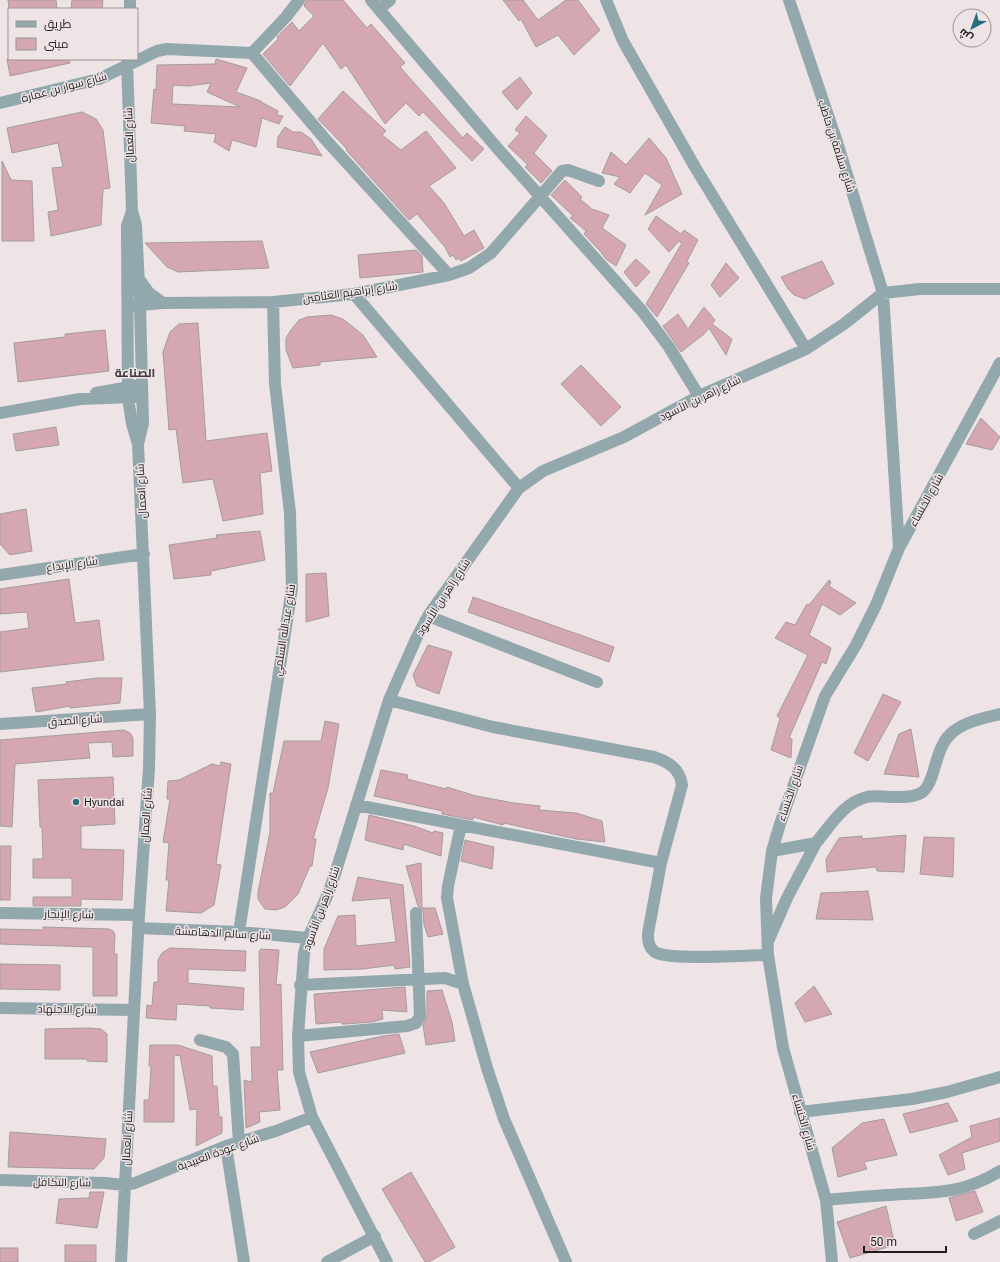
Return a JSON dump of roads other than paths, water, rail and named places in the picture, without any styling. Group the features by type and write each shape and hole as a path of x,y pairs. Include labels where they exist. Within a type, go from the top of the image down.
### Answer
{"street":[{"path":"299,0 286,17 252,53 325,139 449,275"},
{"path":"390,0 375,4 428,68 540,197 642,311 669,347 699,396"},
{"path":"606,0 623,41 695,167 806,349"},
{"name":"شارع سلامة بن حاطب","path":"789,0 837,142 883,293 899,548"},
{"name":"شارع سوار بن عمارة","path":"138,59 167,50 252,53"},
{"name":"شارع سوار بن عمارة","path":"0,104 99,79 127,63"},
{"name":"شارع العمال","path":"127,63 132,211 136,225 141,328 143,423 138,444"},
{"name":"شارع إبراهيم العثامين","path":"128,306 163,303 273,302 354,294 449,275 469,268 491,253 564,170 599,181"},
{"name":"شارع العمال","path":"121,1262 138,928 149,768 150,714 138,444 132,424 128,392 127,226 132,211"},
{"path":"139,279 150,293 163,303 150,313 141,328"},
{"path":"883,293 920,289 1000,289"},
{"name":"شارع زاهر بن الأسود","path":"387,1262 307,1106 299,1072 298,1036 300,985 304,953 308,938 328,894 389,700 428,616 519,488 543,471 624,437 699,396 806,349 844,324 883,293"},
{"path":"354,294 519,488"},
{"name":"شارع عبدالله السلمي","path":"239,932 292,588 290,513 276,384 273,302"},
{"name":"شارع الخنساء","path":"832,1262 826,1200 783,1048 768,949 766,898 772,851 825,696 862,633 876,604 899,548 1000,363"},
{"path":"0,413 80,399 90,395 142,391"},
{"name":"شارع الإبداع","path":"0,575 144,554"},
{"path":"428,616 597,682"},
{"path":"389,700 494,727 654,757 667,762 677,770 681,777 682,785 661,863 648,933 649,943 652,950 656,953 673,956 768,949 786,898 816,843 842,812 858,800 868,797 911,796 920,794 930,784 939,750 954,731 977,720 1000,714"},
{"name":"شارع الصدق","path":"0,724 150,714"},
{"path":"356,805 661,863"},
{"path":"461,825 448,886 447,898 463,984 487,1068 504,1119 566,1262"},
{"path":"772,851 816,843"},
{"name":"شارع الإنجاز","path":"0,913 139,915"},
{"path":"298,1036 412,1025 416,1023 420,1016 420,980 416,913"},
{"name":"شارع سالم الدهامشة","path":"138,928 239,932 308,938"},
{"path":"300,985 445,978 463,984"},
{"name":"شارع الاجتهاد","path":"0,1008 134,1010"},
{"path":"200,1040 226,1046 233,1054 239,1142"},
{"path":"800,1112 912,1099 1000,1077"},
{"name":"شارع عودة العبيدية","path":"124,1185 151,1178 226,1146 276,1131 312,1117"},
{"path":"226,1146 244,1262"},
{"path":"826,1200 939,1193 958,1190 978,1183 1000,1171"},
{"name":"شارع التكافل","path":"0,1180 98,1182 124,1185"},
{"path":"974,1234 1000,1221"},
{"path":"327,1262 374,1236"}],"place":[{"name":"Hyundai","path":"76,802"}],"district":[{"name":"الصناعة","path":"135,373"}]}
